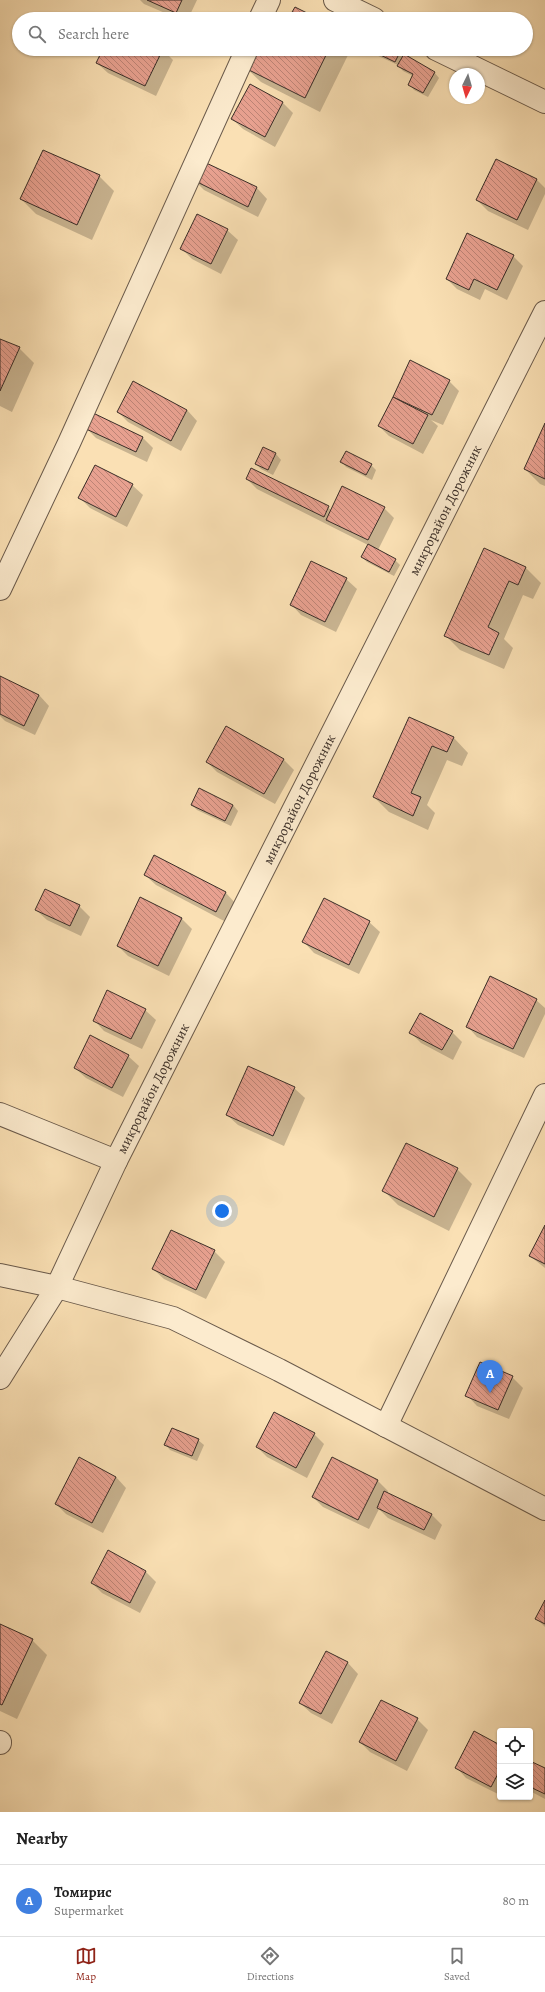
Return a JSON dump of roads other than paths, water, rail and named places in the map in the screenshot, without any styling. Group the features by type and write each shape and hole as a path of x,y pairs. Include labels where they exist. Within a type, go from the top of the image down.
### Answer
{"street":[{"path":"263,12 269,0"},
{"path":"335,0 360,12"},
{"path":"0,589 78,422 244,56"},
{"path":"450,56 545,102"},
{"name":"микрорайон Дорожник","path":"0,1378 57,1287 116,1161 545,312"},
{"path":"386,1426 545,1095"},
{"path":"0,1114 116,1161"},
{"path":"0,1275 57,1287 173,1318 279,1370 545,1509"}],"place":[{"name":"Томирис","path":"490,1393"}]}
